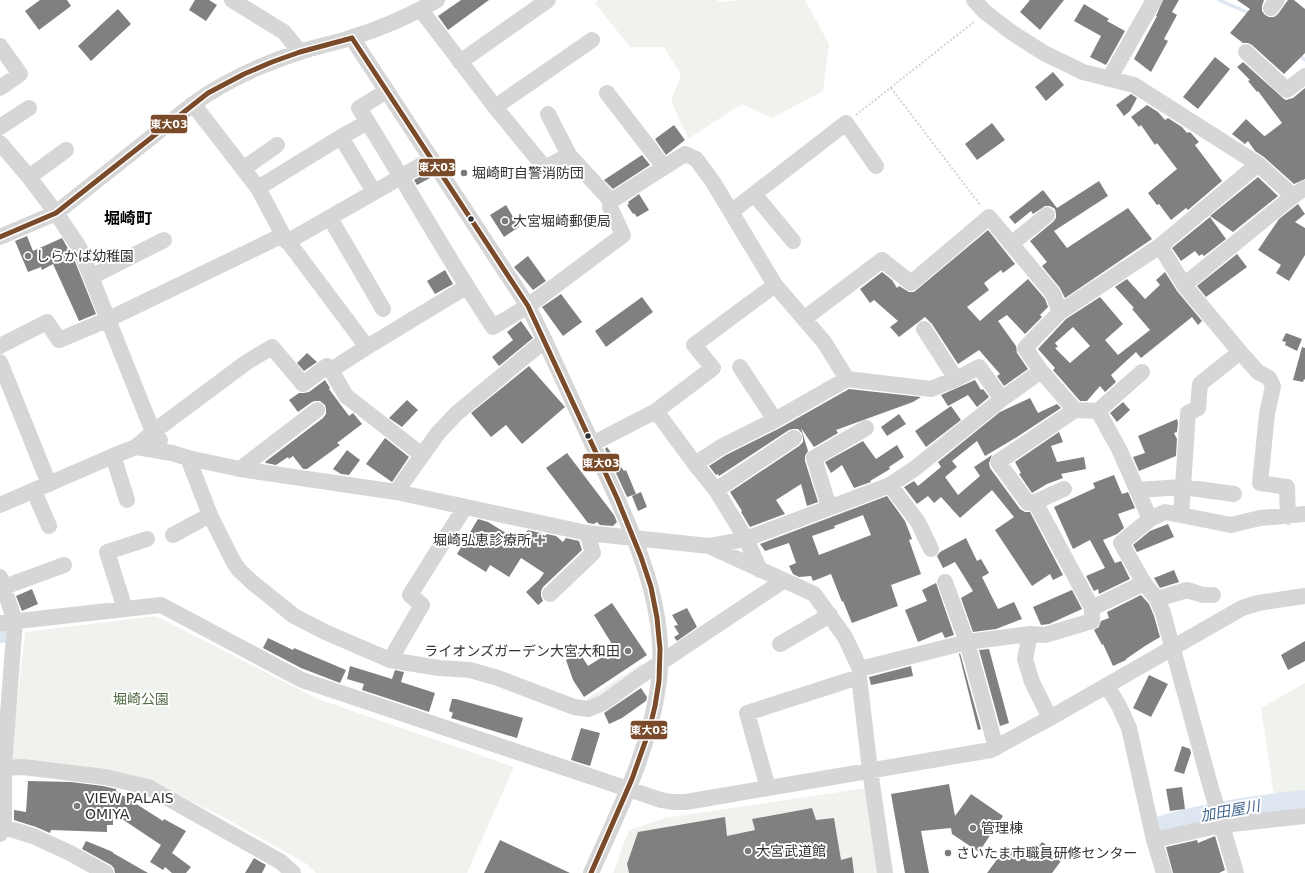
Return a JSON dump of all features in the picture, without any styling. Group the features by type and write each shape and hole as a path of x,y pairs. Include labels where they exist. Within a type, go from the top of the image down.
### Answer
{"street":[{"path":"232,0 284,32 300,52"},
{"path":"0,237 56,213 208,93 244,74 300,52 352,38 377,29 420,10 437,0"},
{"path":"460,62 548,0"},
{"path":"974,0 985,12 1011,32 1044,54 1083,72 1134,85 1299,192 1184,285"},
{"path":"1109,79 1154,0"},
{"path":"420,10 495,107 545,168 569,155"},
{"path":"352,38 528,306 545,340 634,537 644,567 655,607 660,650 659,679 650,728 629,789 591,873"},
{"path":"495,107 592,40"},
{"path":"0,46 20,74 0,88"},
{"path":"1246,52 1287,90 1305,76"},
{"path":"387,90 359,108 402,177 466,287 493,327 528,306 623,235 610,207 610,201 569,155 548,114"},
{"path":"607,93 664,167"},
{"path":"193,104 258,188 285,239 367,347"},
{"path":"0,127 29,108"},
{"path":"258,188 368,122"},
{"path":"731,212 846,123 876,166"},
{"path":"341,137 374,192"},
{"path":"0,143 29,177 79,247 153,432 172,453"},
{"path":"243,169 278,145"},
{"path":"29,177 66,150"},
{"path":"610,201 685,154 696,159 713,182 775,285 805,318 824,342 847,379"},
{"path":"0,346 47,322 60,340 109,319 330,218 432,159"},
{"path":"1075,410 1041,372 1025,348 1060,312 1160,246 1258,164"},
{"path":"754,194 793,241"},
{"path":"1011,244 1047,215"},
{"path":"805,318 882,260 911,283 989,217 1052,294 1060,312"},
{"path":"330,218 383,309"},
{"path":"92,277 164,240"},
{"path":"1160,246 1184,285 1258,372 1268,378 1272,386 1267,414 1260,483 1287,487 1288,517"},
{"path":"592,444 656,411 713,368 694,345 775,285"},
{"path":"331,370 466,287"},
{"path":"924,329 956,379"},
{"path":"396,492 438,433 457,413 545,340"},
{"path":"0,505 136,447 153,432 246,362 272,348 303,384 327,366 331,370 346,396 422,455"},
{"path":"1181,515 1188,413 1198,408 1200,384 1240,352"},
{"path":"0,362 49,484"},
{"path":"740,367 775,420"},
{"path":"695,464 721,447 775,420 847,379 931,389 980,367 1002,399"},
{"path":"136,447 172,453 188,458 240,469 396,492 464,508 587,533 709,546 746,539 890,485 914,469 1002,399 1041,372"},
{"path":"1064,489 1035,502 1028,503 998,462 1075,410 1098,412 1142,372"},
{"path":"240,469 317,410"},
{"path":"656,411 716,490 746,539 760,570"},
{"path":"1098,412 1119,449 1150,519"},
{"path":"829,507 814,458 866,428"},
{"path":"716,490 794,438"},
{"path":"113,456 127,500"},
{"path":"188,458 210,515 239,570 294,616 325,632 390,660 439,668 470,670 498,678 574,707 588,709 603,703 783,581"},
{"path":"890,485 918,522 931,549"},
{"path":"1137,490 1183,486 1234,494"},
{"path":"34,491 50,526"},
{"path":"768,788 747,713 859,673 967,642 1030,634 1045,635 1092,621 1092,608 1035,502"},
{"path":"390,660 422,605 410,595 464,508"},
{"path":"1236,873 1163,613 1156,599 1144,583 1121,543 1150,519 1165,512 1231,525 1260,518 1288,517 1305,514"},
{"path":"173,535 210,515"},
{"path":"550,594 593,553 587,533"},
{"path":"125,609 107,552 147,539"},
{"path":"709,546 814,594 845,637 859,673 870,770 885,873"},
{"path":"64,566 2,582 8,622 1,829 33,836 89,863 106,873"},
{"path":"945,582 967,642 996,748"},
{"path":"1092,608 1144,583"},
{"path":"1156,599 1187,590 1203,595 1213,595"},
{"path":"8,622 161,605 302,680 661,800 686,802 991,750 1107,686 1242,608 1258,603 1305,596"},
{"path":"780,644 830,615"},
{"path":"1030,634 1024,659 1032,682 1050,718"},
{"path":"1107,686 1119,706 1129,728 1154,840 1164,873"},
{"path":"2,768 23,767 105,777 148,787 281,862 293,873"},
{"path":"1154,840 1222,825 1305,816"}],"path":[{"path":"846,123 985,12"},
{"path":"891,88 989,217"}],"green space":[{"path":"598,0 717,0 720,2 741,0 805,0 829,44 823,91 772,118 742,104 688,139 671,100 681,75 664,47 630,47 595,3"},
{"name":"堀崎公園","path":"156,616 318,699 514,767 467,873 316,873 307,864 223,817 149,781 11,759 25,632"},
{"path":"642,663 646,669 591,705 587,699"},
{"path":"1305,683 1305,792 1274,796 1261,708"},
{"name":"大宮武道館","path":"866,788 878,873 613,873 629,830 665,818"}],"building":[{"path":"40,0 67,0 71,6 39,30 25,11"},
{"path":"195,0 209,0 217,5 206,21 189,10"},
{"path":"461,0 489,0 448,30 438,16"},
{"path":"1030,0 1064,0 1040,30 1020,12"},
{"path":"1163,0 1179,0 1172,12 1177,15 1164,39 1168,41 1151,72 1134,59 1157,16"},
{"path":"1237,0 1264,0 1262,11 1269,17 1274,17 1278,14 1288,0 1294,0 1305,9 1305,53 1284,74 1252,45 1243,43 1230,33 1250,9"},
{"path":"1084,4 1109,19 1107,21 1125,31 1106,65 1090,57 1101,36 1074,21"},
{"path":"118,9 131,24 91,61 78,46"},
{"path":"1215,57 1230,69 1198,109 1183,97"},
{"path":"1243,62 1286,100 1293,98 1305,88 1305,179 1294,184 1264,157 1255,151 1248,141 1245,144 1232,134 1246,119 1265,136 1282,123 1258,91 1257,92 1248,81 1250,80 1237,67"},
{"path":"1053,72 1064,85 1046,101 1035,87"},
{"path":"1131,94 1137,98 1130,111 1124,116 1116,105"},
{"path":"1147,105 1158,112 1165,120 1168,118 1182,127 1187,133 1191,133 1199,142 1195,145 1222,181 1188,210 1186,208 1171,220 1159,204 1157,205 1148,193 1177,169 1157,143 1155,145 1141,125 1139,127 1131,117"},
{"path":"992,123 1005,140 977,160 965,144"},
{"path":"674,125 685,140 666,155 655,139"},
{"path":"642,155 650,165 613,189 604,180"},
{"path":"427,173 430,178 417,185 414,180"},
{"path":"1258,177 1278,196 1233,232 1210,216"},
{"path":"1099,181 1108,196 1054,231 1067,248 1128,208 1152,239 1065,298 1060,288 1042,266 1047,262 1030,241 1053,222 1056,218 1055,209 1050,206 1045,206 1033,214 1031,211 1015,224 1009,217 1043,190 1057,208"},
{"path":"639,194 649,210 637,217 627,205 629,204 628,202"},
{"path":"1298,204 1305,214 1295,222 1305,228 1305,255 1289,281 1276,273 1281,265 1258,250 1279,219"},
{"path":"506,205 519,227 504,237 490,215"},
{"path":"1210,217 1226,239 1204,256 1202,254 1199,256 1195,251 1181,261 1172,248"},
{"path":"988,230 1015,264 1003,273 1001,270 984,283 989,290 967,307 980,321 1028,279 1045,299 1048,307 1040,315 1042,317 1025,334 1007,315 998,321 1016,346 1017,353 1028,369 1004,386 997,376 1000,374 979,350 958,364 932,324 925,317 899,337 890,327 898,321 874,300 870,303 860,289 882,272 892,280 897,288 899,286 909,292 914,292"},
{"path":"27,236 33,251 62,238 74,259 96,314 79,321 53,264 42,270 41,267 28,272 15,241"},
{"path":"1237,254 1247,267 1206,297 1197,286"},
{"path":"528,256 546,281 533,290 514,267"},
{"path":"445,270 453,284 435,294 427,281"},
{"path":"1165,272 1177,291 1202,321 1198,325 1192,317 1141,358 1136,352 1111,375 1116,382 1105,392 1100,386 1087,401 1080,401 1053,370 1055,368 1038,349 1066,319 1100,297 1123,324 1105,340 1118,355 1150,330 1132,309 1134,308 1115,287 1127,279 1145,299 1160,285 1156,280","holes":["1073,327 1090,346 1070,363 1055,348 1058,347 1055,343"]},
{"path":"561,294 582,322 563,336 542,307"},
{"path":"642,297 653,312 606,347 595,331"},
{"path":"521,321 533,338 499,366 492,357 513,340 507,332"},
{"path":"1286,333 1302,339 1297,351 1285,345 1286,342 1282,341"},
{"path":"1302,347 1305,348 1305,380 1304,379 1303,382 1293,380"},
{"path":"307,353 317,362 304,371 297,363"},
{"path":"529,366 565,407 522,444 506,425 491,437 471,413"},
{"path":"325,380 330,388 329,389 349,416 353,413 362,424 337,443 340,445 307,469 303,469 293,456 289,459 288,457 276,465 266,463 265,462 323,418 326,414 325,405 320,401 312,402 298,412 289,400 299,393 309,392"},
{"path":"975,380 981,390 983,389 989,397 977,407 968,395 948,406 941,395"},
{"path":"849,389 921,397 913,402 836,430 838,433 814,447 801,428 808,451 805,456 805,461 818,502 807,506 801,484 776,500 785,514 750,527 730,492 799,446 803,442 802,433 798,429 789,430 719,476 718,474 716,475 709,466 726,455 780,428"},
{"path":"1030,398 1038,413 1057,404 1061,408 985,456 977,441 952,461 957,467 945,477 958,495 980,476 974,467 992,455 989,463 990,468 1020,509 1025,512 1030,512 1063,575 1053,580 1050,574 1032,586 995,530 1014,517 992,490 960,518 941,497 934,503 928,496 917,504 904,487 914,481 918,486 941,467 938,462 1000,412"},
{"path":"407,400 418,410 402,427 389,418"},
{"path":"1123,402 1130,410 1117,422 1110,413"},
{"path":"951,406 961,420 926,447 915,431"},
{"path":"899,414 906,424 887,436 881,427"},
{"path":"1177,419 1177,432 1174,433 1177,439 1176,456 1139,471 1133,457 1145,453 1138,436"},
{"path":"1059,432 1063,442 1051,446 1057,462 1084,457 1086,469 1061,474 1063,478 1047,484 1032,493 1019,474 1021,473 1015,462"},
{"path":"385,438 409,457 392,482 366,464"},
{"path":"863,441 876,459 897,445 904,457 889,467 890,469 870,481 871,482 854,488 842,465 831,473 825,462"},
{"path":"607,447 624,471 626,470 636,494 627,497 605,449"},
{"path":"347,450 360,460 349,475 341,474 333,469"},
{"path":"567,453 614,515 617,522 613,526 600,525 597,522 594,524 588,523 546,468"},
{"path":"1114,475 1122,494 1128,492 1135,508 1118,514 1124,528 1117,534 1103,540 1115,563 1121,561 1130,579 1099,594 1098,589 1094,591 1086,576 1105,568 1090,540 1073,549 1054,507 1095,488 1093,483"},
{"path":"641,492 647,507 638,511 632,496"},
{"path":"887,496 905,521 912,539 909,540 921,574 891,585 898,606 852,623 831,574 813,581 811,576 799,577 793,574 789,566 796,563 789,543 765,551 760,544","holes":["863,515 871,535 819,555 812,536 835,528 834,526"]},
{"path":"478,519 488,522 519,541 528,530 541,533 545,536 547,534 556,536 563,542 566,538 579,541 582,550 543,587 541,596 543,601 538,605 526,592 544,573 521,558 509,577 490,565 486,572 457,554"},
{"path":"1168,524 1174,537 1137,552 1133,545 1150,531"},
{"path":"966,538 977,561 981,559 989,573 982,577 998,609 1014,602 1022,619 996,629 973,632 961,598 973,591 955,562 943,568 937,556 940,552"},
{"path":"1174,570 1179,582 1160,588 1154,578"},
{"path":"936,583 954,635 945,638 942,632 918,642 905,610 927,601 922,590"},
{"path":"32,589 38,604 22,611 16,596"},
{"path":"1072,590 1082,609 1049,624 1041,625 1033,607"},
{"path":"1141,595 1149,604 1160,637 1126,660 1113,666 1103,644 1102,645 1094,630 1099,627 1101,621 1109,618 1107,612"},
{"name":"ライオンズガーデン大宮大和田","path":"612,603 647,655 584,697 573,680 566,660 579,652 588,666 615,649 594,615"},
{"path":"687,608 697,627 677,641 674,637 679,634 674,626 678,625 672,615"},
{"path":"268,638 293,650 294,648 346,670 340,683 301,668 263,648"},
{"path":"1305,641 1305,661 1288,670 1281,655"},
{"path":"989,649 1009,723 1000,726 979,650"},
{"path":"960,653 981,729 978,730 959,654"},
{"path":"350,666 392,679 395,670 404,672 401,682 435,693 429,712 362,690 364,684 347,679"},
{"path":"911,666 913,676 871,685 869,677"},
{"path":"1149,675 1168,684 1151,717 1133,708"},
{"path":"641,688 647,697 646,701 622,718 609,724 604,713"},
{"path":"452,699 523,718 517,738 451,718 453,713 449,711"},
{"path":"581,728 600,733 590,766 571,760"},
{"path":"1182,746 1190,749 1191,753 1184,774 1174,771"},
{"path":"28,781 71,782 116,789 116,791 163,821 164,819 186,831 172,853 191,867 186,873 172,873 165,867 163,870 150,862 161,845 113,813 113,825 107,825 107,832 51,830 50,833 14,820 14,810 26,812"},
{"path":"949,784 955,816 971,794 1003,816 979,852 952,834 951,828 921,831 929,873 905,873 891,794"},
{"path":"1182,787 1185,809 1170,811 1166,789"},
{"name":"大宮武道館","path":"812,808 816,820 834,818 841,860 852,857 854,873 629,873 627,864 638,832 725,817 727,836 755,830 752,819"},
{"path":"1215,836 1225,870 1219,873 1173,873 1166,847 1197,840 1198,843"},
{"path":"500,840 570,873 484,873"},
{"path":"86,841 113,852 148,873 115,873 114,868 111,865 82,849"},
{"path":"1042,842 1064,857 1052,873 987,873 1007,846 1028,861"},
{"path":"254,858 266,865 262,873 245,873"}],"waterway":[{"path":"1219,0 1251,14"},
{"path":"1298,54 1305,60"},
{"name":"加田屋川","path":"0,632 8,630"},
{"name":"加田屋川","path":"1157,828 1193,818 1230,811 1305,801"}],"transit line":[{"name":"東大03","path":"352,38 528,306 617,498 641,557 651,587 657,618 660,649 659,681 655,706 649,731 632,779 591,873"},
{"name":"東大03","path":"0,237 56,213 208,93 244,74 272,62 300,52 352,38"}],"place":[{"name":"堀崎町自警消防団","path":"464,173"},
{"name":"大宮堀崎郵便局","path":"505,221"},
{"name":"しらかば幼稚園","path":"28,256"},
{"name":"堀崎弘恵診療所","path":"540,540"},
{"name":"ライオンズガーデン大宮大和田","path":"628,651"},
{"name":"VIEW PALAIS OMIYA","path":"77,806"},
{"name":"管理棟","path":"973,828"},
{"name":"大宮武道館","path":"748,851"},
{"name":"さいたま市職員研修センター","path":"948,853"}],"district":[{"name":"堀崎町","path":"128,218"}]}
